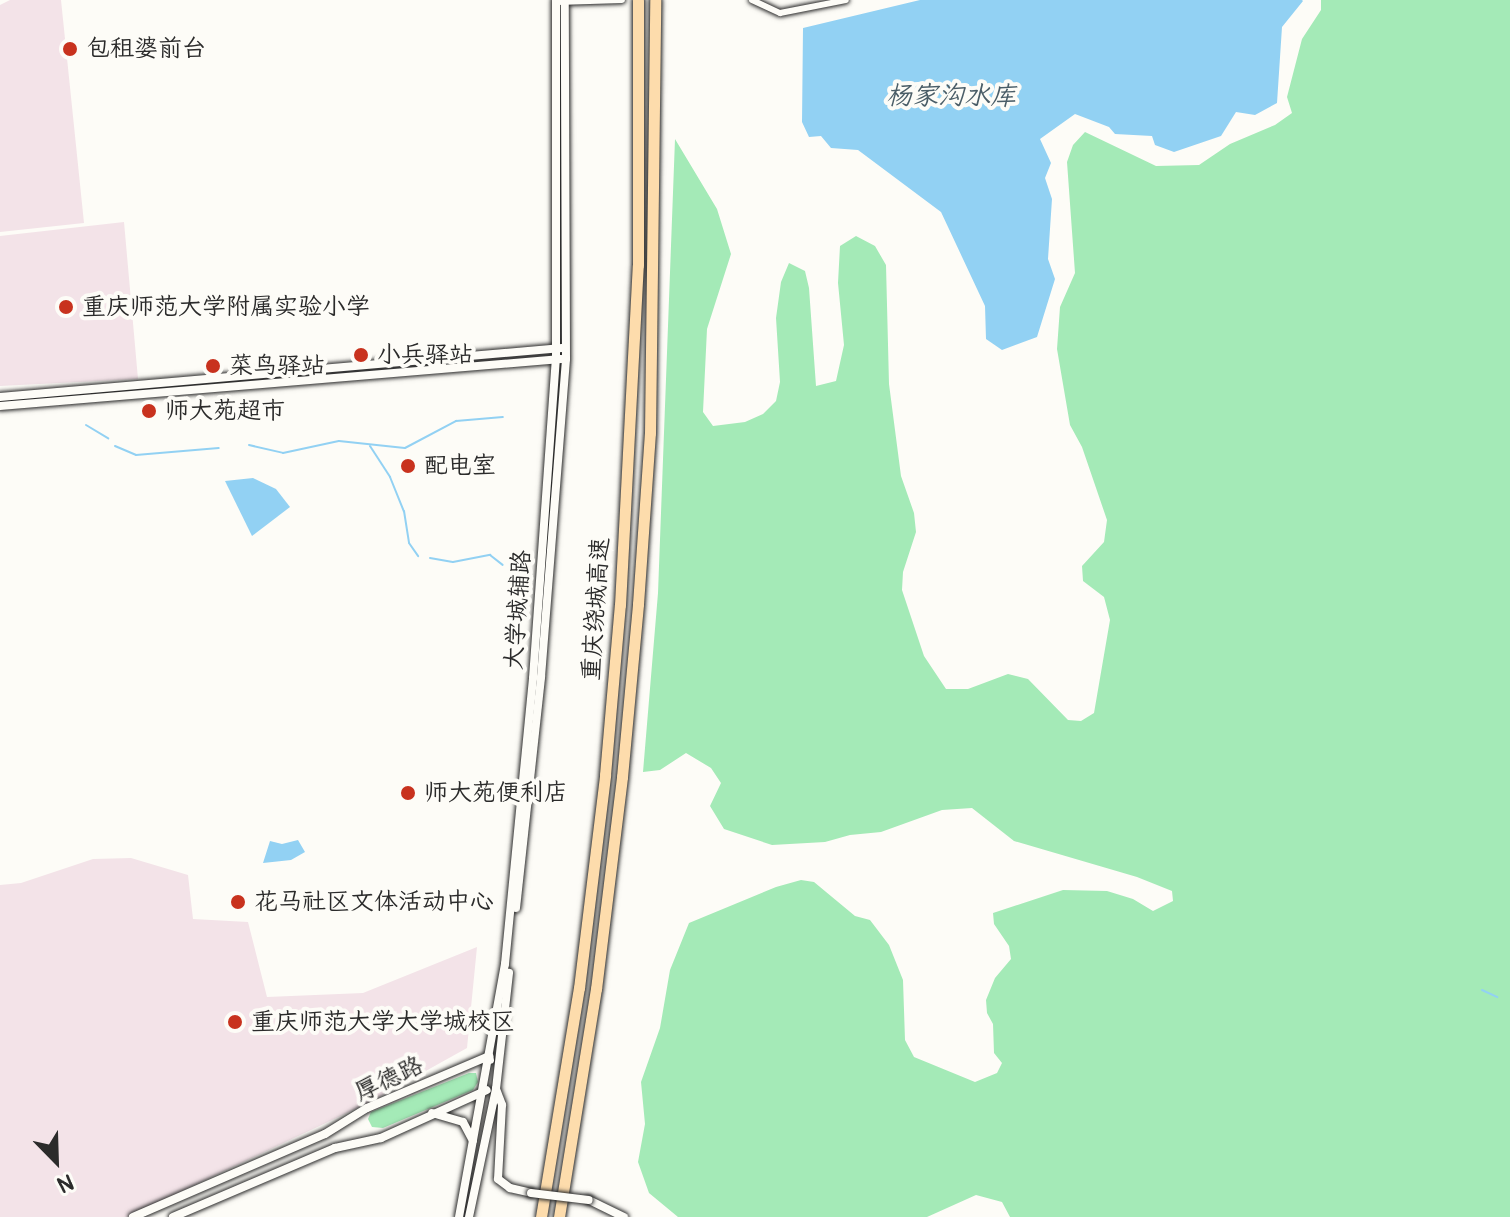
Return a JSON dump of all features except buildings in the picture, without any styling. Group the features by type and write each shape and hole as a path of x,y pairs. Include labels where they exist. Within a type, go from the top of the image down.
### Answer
{"highway":[{"name":"重庆绕城高速","path":"541,1217 579,988 605,775 620,605 638,265 638,0"},
{"name":"重庆绕城高速","path":"559,1217 596,989 622,777 638,604 650,433 655,0"}],"street":[{"path":"561,1 622,0"},
{"path":"752,0 780,13 846,0"},
{"name":"大学城辅路","path":"459,1217 485,1090 505,964 561,359 566,348 561,1"},
{"name":"大学城辅路","path":"469,1217 496,1089 541,677 561,359 556,348 561,1"},
{"path":"0,397 566,348"},
{"path":"0,406 561,359"},
{"path":"489,1056 502,1105 498,1179 510,1188 531,1193 589,1200 624,1217"},
{"name":"厚德路","path":"133,1217 325,1134 367,1108 489,1056"},
{"name":"厚德路","path":"173,1217 335,1148 381,1138 431,1112 485,1090 496,1089"},
{"path":"431,1112 463,1122 474,1144"}],"shaded area":[{"path":"10,0 61,0 84,223 0,232 0,5"},
{"name":"重庆师范大学附属实验小学","path":"124,222 138,379 0,386 0,236"},
{"name":"重庆师范大学大学城校区","path":"131,858 188,875 193,919 248,922 267,997 363,993 477,947 467,1048 370,1102 127,1217 0,1217 0,885 21,883 93,859"}],"green space":[{"path":"1321,0 1510,0 1510,1217 1010,1217 1002,1202 976,1195 927,1217 678,1217 649,1193 638,1162 645,1124 641,1082 660,1028 670,970 689,923 776,887 801,880 814,882 855,916 870,920 889,945 903,980 905,1040 914,1057 975,1082 997,1073 1002,1063 994,1053 993,1024 987,1013 986,1000 995,978 1011,959 1009,946 994,924 993,913 1063,890 1107,891 1133,899 1153,911 1173,901 1172,891 1137,877 1014,841 972,808 942,810 881,832 850,835 825,842 772,845 724,829 710,806 721,783 711,768 686,753 660,770 643,772 658,593 675,139 717,209 731,254 707,329 703,412 713,426 745,422 763,414 776,401 780,382 776,318 781,282 789,263 805,271 809,288 816,386 836,381 844,345 838,283 840,246 856,236 875,246 886,265 889,384 901,476 914,513 916,532 903,572 902,590 924,656 946,689 968,689 1008,674 1028,679 1068,720 1081,721 1094,713 1110,620 1104,597 1083,581 1082,566 1104,542 1107,520 1082,447 1070,425 1057,349 1060,307 1075,273 1067,162 1073,145 1085,132 1156,166 1199,165 1230,144 1275,125 1292,113 1287,97 1302,39 1321,10"},
{"path":"469,1073 476,1073 478,1082 473,1090 383,1128 372,1127 368,1119 371,1112"}],"water":[{"name":"杨家沟水库","path":"920,0 1303,1 1282,27 1277,103 1255,115 1236,112 1221,136 1174,152 1155,145 1152,136 1115,134 1109,127 1075,114 1040,139 1051,163 1045,178 1052,199 1048,259 1055,279 1037,337 1002,350 986,339 985,306 941,212 858,150 831,148 821,136 809,137 802,122 803,28"},
{"path":"253,478 276,489 290,507 252,536 225,481"},
{"path":"298,840 305,852 291,860 263,863 270,841 282,844"}],"waterway":[{"path":"249,445 283,453 339,441 405,448 456,421 503,417"},
{"path":"86,425 108,438"},
{"path":"115,446 136,455 219,448"},
{"path":"370,446 390,477 404,511 409,543 418,556"},
{"path":"430,558 453,562 490,555 503,565"},
{"path":"1482,990 1497,997"}],"place":[{"name":"包租婆前台","path":"70,49"},
{"name":"重庆师范大学附属实验小学","path":"66,307"},
{"name":"小兵驿站","path":"361,355"},
{"name":"菜鸟驿站","path":"213,366"},
{"name":"师大苑超市","path":"149,411"},
{"name":"配电室","path":"408,466"},
{"name":"师大苑便利店","path":"408,793"},
{"name":"花马社区文体活动中心","path":"238,902"},
{"name":"重庆师范大学大学城校区","path":"235,1022"}]}
